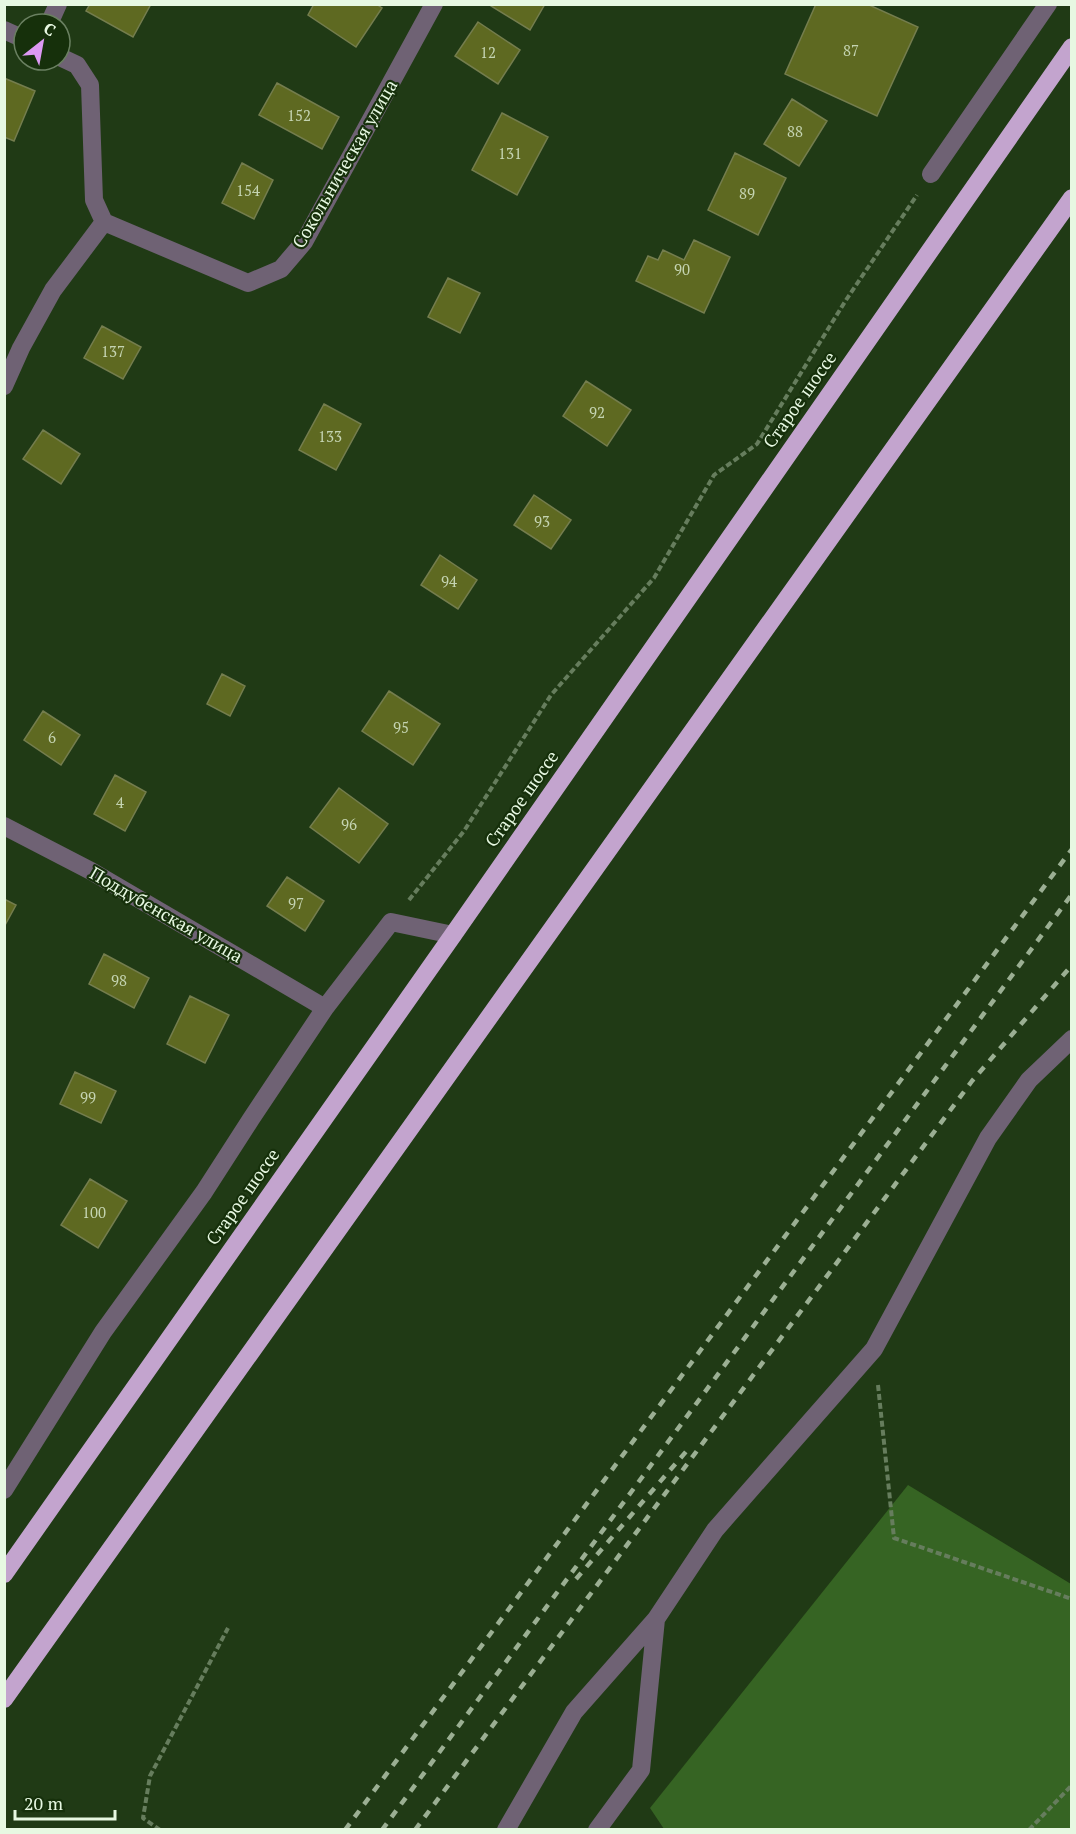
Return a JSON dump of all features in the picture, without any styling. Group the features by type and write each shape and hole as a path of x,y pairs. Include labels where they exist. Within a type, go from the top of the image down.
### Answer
{"highway":[{"name":"Старое шоссе","path":"4,1574 1071,47"},
{"path":"4,1699 1071,198"}],"street":[{"name":"Сокольническая улица","path":"104,222 248,283 281,269 304,242 434,4"},
{"path":"931,174 1048,4"},
{"path":"4,386 52,290 104,222 94,200 90,85 76,65 72,63"},
{"name":"Поддубенская улица","path":"4,826 91,871 325,1008"},
{"path":"4,1490 103,1332 204,1192 325,1008 391,922 453,934"},
{"path":"506,1830 574,1712 656,1618 715,1530 874,1349 988,1138 1029,1080 1071,1039"},
{"path":"597,1830 641,1770 656,1618"}],"path":[{"path":"391,922 464,831 551,694 654,578 714,475 757,444 846,300 931,174"},
{"path":"874,1349 894,1538 1071,1599"},
{"path":"160,1830 143,1818 150,1776 228,1628"},
{"path":"1029,1830 1071,1785"}],"green space":[{"path":"908,1485 1071,1584 1071,1829 664,1829 650,1808"}],"building":[{"path":"90,4 151,4 133,37 86,11"},
{"path":"314,4 376,4 382,8 356,47 308,15"},
{"path":"492,4 545,4 530,30 491,6"},
{"path":"816,4 867,4 918,27 877,116 785,74"},
{"path":"478,22 520,50 498,84 455,56"},
{"path":"4,78 35,91 14,141 4,137"},
{"path":"277,83 339,117 322,149 259,115"},
{"path":"792,99 827,121 799,166 764,144"},
{"path":"502,113 548,137 517,195 472,170"},
{"path":"735,153 786,178 758,235 708,210"},
{"path":"242,163 273,180 254,219 222,203"},
{"path":"694,240 730,257 704,313 636,281 648,256 658,260 663,250 684,260"},
{"path":"448,278 480,293 460,333 428,317"},
{"path":"102,326 141,347 123,379 84,358"},
{"path":"586,381 631,410 607,446 563,416"},
{"path":"324,404 361,424 336,470 299,450"},
{"path":"43,430 80,454 61,484 23,459"},
{"path":"534,495 571,520 551,549 514,525"},
{"path":"440,555 477,580 458,609 421,585"},
{"path":"222,674 245,686 230,716 207,704"},
{"path":"389,691 440,724 413,765 362,731"},
{"path":"43,711 80,735 61,765 24,740"},
{"path":"115,775 146,792 125,831 94,814"},
{"path":"339,788 388,824 359,863 310,827"},
{"path":"287,877 324,901 305,931 267,906"},
{"path":"4,899 16,905 4,927"},
{"path":"104,954 149,978 134,1008 89,984"},
{"path":"190,996 229,1015 205,1063 167,1044"},
{"path":"75,1072 116,1091 101,1123 60,1104"},
{"path":"90,1179 127,1201 98,1248 61,1225"}],"railway":[{"path":"345,1830 1072,849"},
{"path":"382,1830 1072,894"},
{"path":"415,1830 972,1081 1072,965"},
{"path":"576,1579 690,1447"}]}
